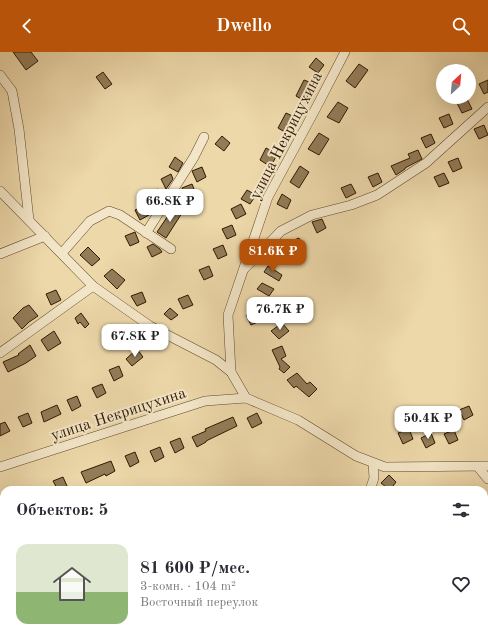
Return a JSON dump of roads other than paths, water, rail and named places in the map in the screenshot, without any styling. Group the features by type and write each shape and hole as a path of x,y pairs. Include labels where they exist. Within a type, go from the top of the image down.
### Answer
{"street":[{"name":"улица Некрицухина","path":"231,372 228,315 268,197 344,52"},
{"path":"0,75 12,91 19,128 29,220"},
{"path":"243,270 281,231 312,215 351,205 377,195 426,163 488,106"},
{"path":"146,233 194,157 204,137"},
{"path":"0,191 93,286 150,326 216,360 231,372 246,398 298,420 356,456 385,467 488,466"},
{"path":"62,253 90,221 109,211 120,215 172,249"},
{"path":"0,254 45,236"},
{"path":"0,353 93,286"},
{"name":"улица Некрицухина","path":"0,467 205,401 246,398"},
{"path":"371,486 374,478 373,463"},
{"path":"478,467 488,479"}]}
